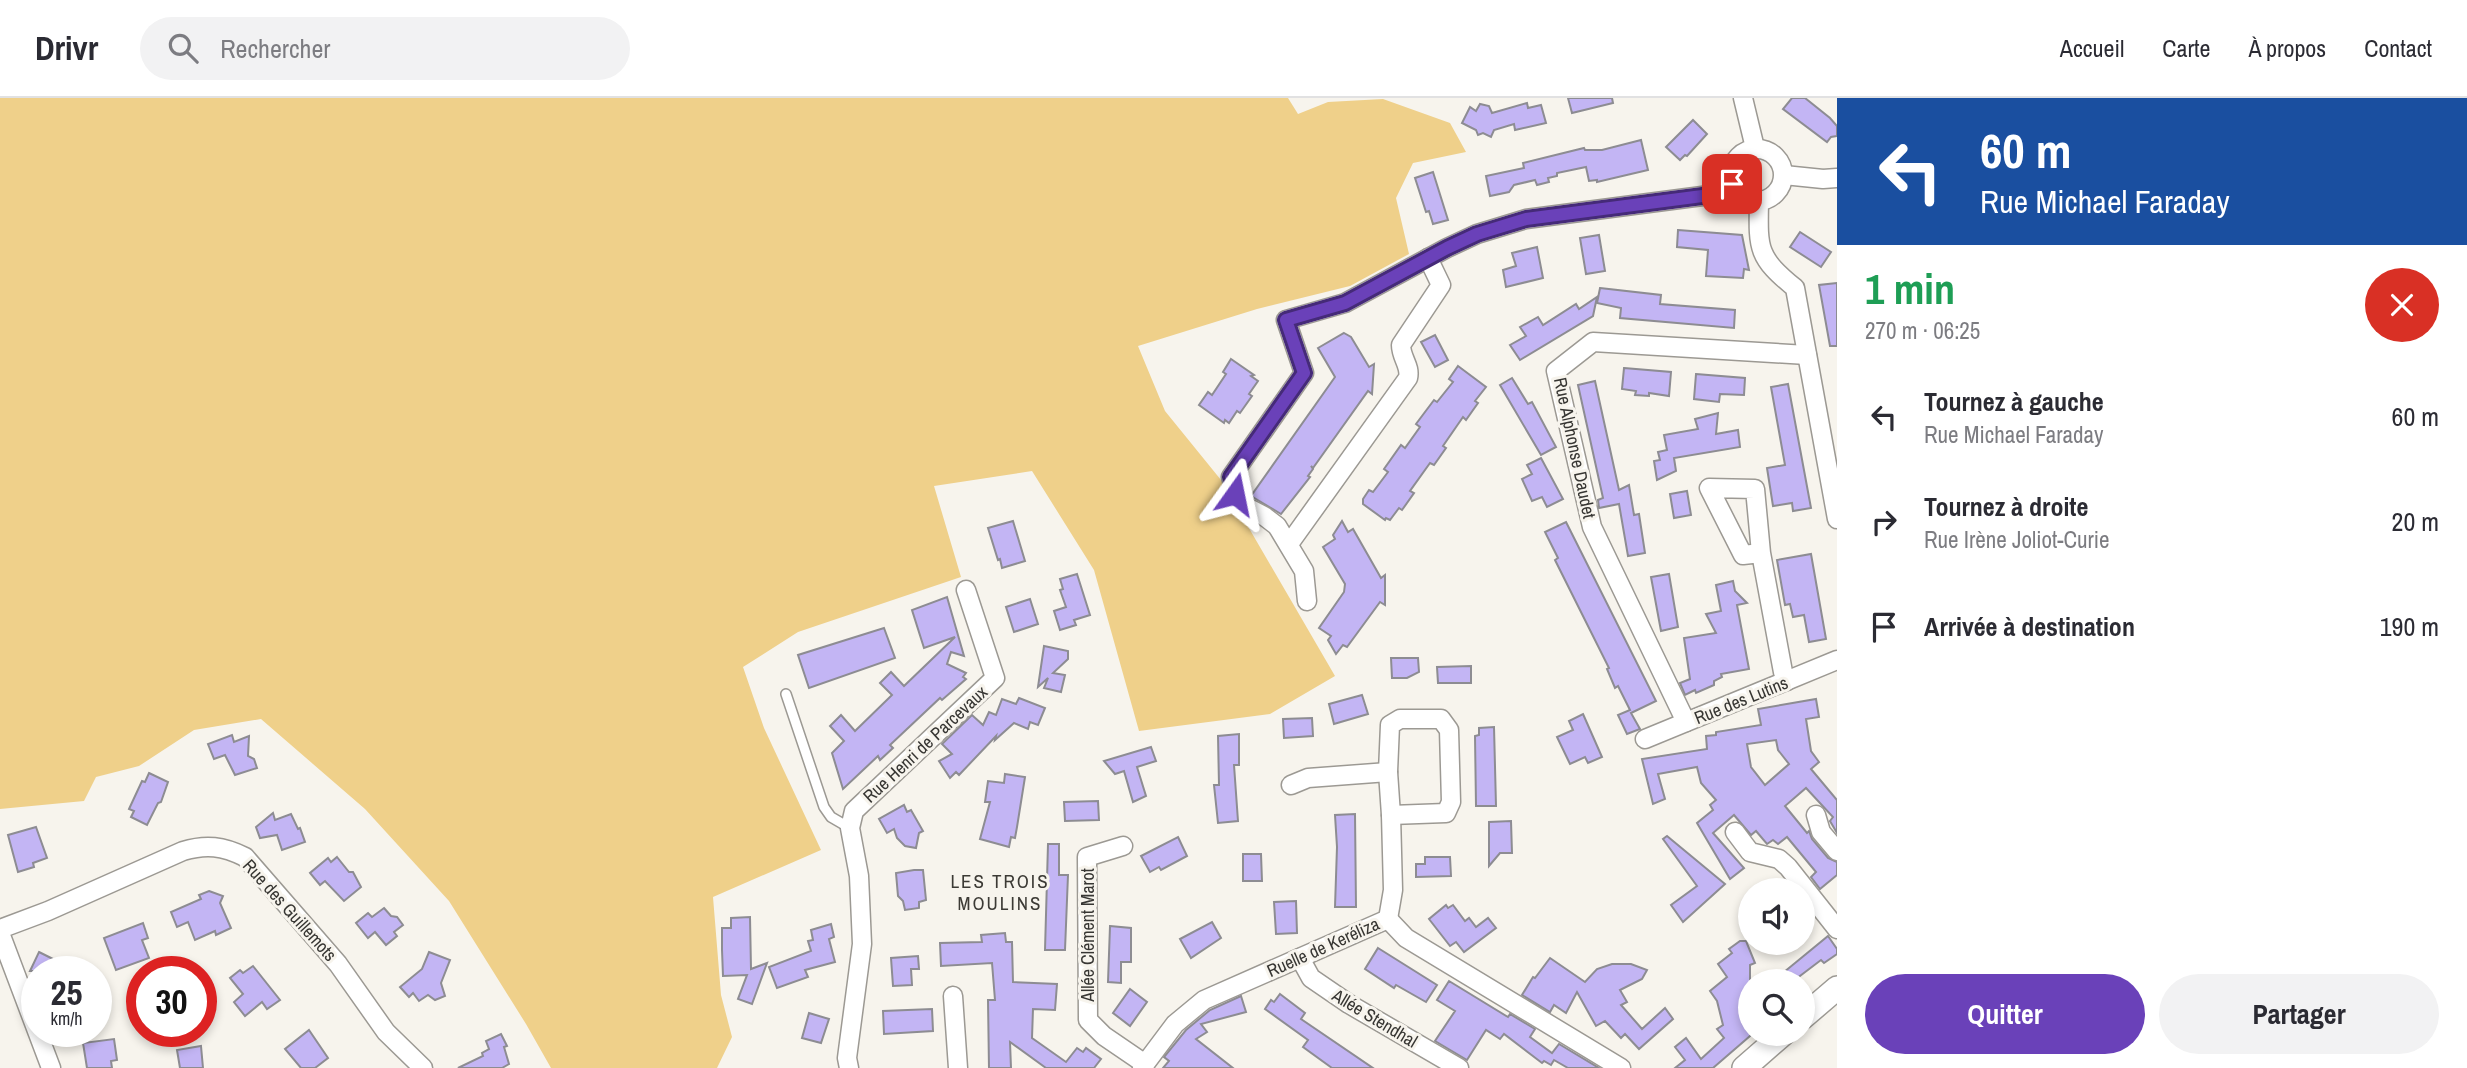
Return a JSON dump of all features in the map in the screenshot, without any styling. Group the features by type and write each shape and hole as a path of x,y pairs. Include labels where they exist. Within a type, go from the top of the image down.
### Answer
{"street":[{"path":"1743,98 1755,149"},
{"path":"1747,150 1772,153 1778,159 1784,175 1779,190 1767,200 1743,197 1732,184 1735,160 1747,150"},
{"path":"1784,175 1837,178"},
{"path":"1307,601 1304,571 1289,544 1277,526 1239,503 1231,477 1304,373 1286,320 1345,303 1477,234 1526,219 1710,195 1732,184"},
{"path":"1759,201 1758,232 1761,252 1774,271 1795,288 1837,519"},
{"path":"1289,544 1408,378 1410,370 1401,345 1441,285 1428,258"},
{"name":"Rue Alphonse Daudet","path":"1686,722 1592,527 1556,371 1593,342 1807,355"},
{"path":"1761,553 1783,672 1787,681"},
{"name":"Rue Henri de Parcevaux","path":"850,828 854,811 995,678 966,590"},
{"name":"Rue des Lutins","path":"1645,739 1837,660"},
{"path":"1388,919 1393,890 1388,772 1390,725 1400,719 1441,719 1449,730 1451,802 1446,813 1391,815"},
{"path":"1292,785 1308,778 1388,772"},
{"path":"1816,815 1821,832 1837,851"},
{"path":"849,1068 847,1058 862,944 859,876 850,828"},
{"path":"1735,832 1750,852 1779,859 1788,867 1837,929"},
{"name":"Rue des Guillemots","path":"0,931 183,851 202,846 227,848 245,857 338,964 386,1032 423,1068"},
{"name":"Allée Clément Marot","path":"1123,846 1087,857 1088,1020 1144,1066"},
{"name":"Ruelle de Keréliza","path":"1144,1066 1175,1024 1204,1000 1388,919 1406,939 1621,1068"},
{"path":"0,931 51,1068"},
{"name":"Allée Stendhal","path":"1300,958 1311,978 1349,1004 1459,1068"},
{"path":"1815,1007 1837,988"},
{"path":"953,996 958,1068"},
{"path":"1744,1068 1769,1046"}],"lane":[{"path":"786,694 824,807 831,817 850,828"}],"shaded area":[{"path":"0,98 1288,98 1298,114 1328,102 1383,99 1450,123 1466,152 1413,163 1396,198 1409,254 1350,286 1257,309 1138,346 1165,411 1221,480 1335,676 1270,714 1139,731 1094,570 1032,471 934,486 961,577 798,632 743,667 764,728 821,850 713,897 721,995 732,1037 717,1068 551,1068 449,901 365,809 261,719 194,730 139,766 96,777 84,801 0,809"}],"building":[{"path":"1568,98 1612,98 1613,103 1572,113"},
{"path":"1792,98 1805,98 1830,118 1837,126 1837,136 1831,137 1827,142 1783,109"},
{"path":"1527,103 1528,108 1541,105 1546,123 1515,130 1514,124 1494,130 1491,137 1483,133 1478,135 1476,130 1462,123 1470,107 1476,111 1480,104 1489,106 1492,113"},
{"path":"1693,120 1707,134 1680,160 1666,147"},
{"path":"1641,140 1648,170 1597,182 1589,181 1586,167 1557,173 1557,176 1548,178 1549,182 1537,185 1535,180 1514,185 1509,192 1490,196 1486,176 1524,168 1523,163 1584,148 1602,150"},
{"path":"1433,172 1448,220 1433,224 1429,211 1426,212 1415,178"},
{"path":"1678,230 1742,235 1749,270 1744,269 1743,278 1706,276 1708,250 1677,247"},
{"path":"1800,232 1831,252 1821,267 1790,247"},
{"path":"1599,235 1605,271 1586,274 1580,238"},
{"path":"1537,247 1543,278 1506,287 1503,270 1516,266 1512,253"},
{"path":"1837,283 1837,346 1830,346 1819,285"},
{"path":"1600,288 1661,295 1660,304 1735,310 1734,328 1620,318 1621,308 1597,303"},
{"path":"1597,297 1593,316 1520,360 1510,345 1526,336 1520,327 1538,317 1543,325 1576,304 1579,309"},
{"path":"1344,333 1351,337 1369,367 1374,364 1372,394 1368,391 1313,468 1311,466 1313,469 1308,476 1310,477 1281,514 1251,496 1335,377 1318,348"},
{"path":"1435,335 1448,360 1435,367 1421,342"},
{"path":"1231,359 1254,375 1251,376 1258,381 1249,394 1252,396 1240,413 1237,411 1229,423 1225,420 1224,423 1199,405 1208,392 1212,395 1226,374 1223,372"},
{"path":"1458,366 1486,387 1475,401 1478,403 1466,420 1463,417 1443,446 1446,448 1434,465 1430,463 1410,491 1414,493 1402,510 1399,508 1390,520 1385,520 1363,504 1363,499 1369,490 1373,492 1388,472 1384,469 1401,445 1405,448 1420,427 1416,424 1434,400 1437,402 1453,382 1449,379"},
{"path":"1624,368 1671,372 1669,396 1649,393 1649,396 1635,395 1636,391 1622,389"},
{"path":"1696,374 1745,378 1744,395 1720,394 1719,402 1694,399"},
{"path":"1512,378 1528,404 1532,402 1556,447 1541,455 1500,385"},
{"path":"1595,381 1619,490 1629,485 1634,515 1639,514 1645,553 1628,556 1619,504 1599,508 1598,500 1603,498 1578,385"},
{"path":"1788,384 1811,508 1793,511 1792,503 1773,506 1767,468 1785,465 1771,387"},
{"path":"1718,413 1716,434 1738,430 1740,447 1674,458 1676,471 1657,480 1654,461 1660,460 1658,452 1667,450 1664,435 1698,429 1695,419"},
{"path":"1541,458 1563,499 1547,507 1542,497 1532,501 1522,479 1532,474 1527,465"},
{"path":"1687,491 1691,515 1674,518 1670,494"},
{"path":"1013,521 1025,561 1002,568 988,528"},
{"path":"1342,521 1348,532 1353,529 1381,578 1385,575 1385,605 1380,602 1347,647 1343,645 1336,654 1328,640 1331,636 1319,628 1344,592 1345,584 1323,547 1335,539 1333,535"},
{"path":"1566,522 1656,701 1631,713 1640,729 1627,734 1618,715 1630,710 1618,686 1615,688 1607,669 1609,668 1555,560 1558,558 1545,532"},
{"path":"1811,554 1826,639 1809,642 1804,615 1793,617 1790,604 1785,605 1777,560"},
{"path":"1077,574 1090,615 1074,620 1076,625 1060,630 1054,611 1066,607 1060,590 1063,589 1060,579"},
{"path":"1669,574 1678,627 1661,631 1651,577"},
{"path":"1733,581 1735,591 1747,603 1737,605 1749,669 1721,674 1722,677 1714,681 1714,685 1685,695 1680,683 1690,679 1684,638 1716,633 1706,614 1721,611 1716,585"},
{"path":"947,597 964,656 951,652 947,664 966,673 963,677 966,679 942,700 940,698 890,745 893,748 880,760 878,756 843,789 832,753 844,741 830,726 841,715 855,731 892,695 880,683 891,672 904,686 955,637 924,648 912,610"},
{"path":"1030,599 1038,624 1014,632 1006,607"},
{"path":"884,628 895,658 809,688 798,655"},
{"path":"1044,646 1068,651 1068,659 1053,673 1065,675 1061,692 1044,688 1048,678 1038,687"},
{"path":"1391,658 1418,658 1419,672 1407,678 1392,678"},
{"path":"1471,666 1471,683 1438,683 1437,667"},
{"path":"1362,695 1368,714 1334,724 1329,704"},
{"path":"1019,698 1045,708 1038,725 1030,722 1028,729 1014,723 995,740 996,736 959,775 956,772 950,778 939,761 952,754 942,744 972,715 983,725 989,712 996,715 1002,699 1016,704"},
{"path":"1816,699 1819,717 1806,719 1811,751 1819,762 1811,769 1837,800 1837,833 1830,821 1833,817 1806,788 1785,806 1807,833 1809,831 1812,839 1828,858 1837,862 1837,875 1820,889 1815,878 1811,877 1816,872 1787,837 1778,844 1773,840 1767,844 1756,831 1751,835 1734,815 1713,833 1744,868 1730,879 1697,823 1713,810 1710,805 1716,800 1701,783 1697,767 1658,774 1665,799 1653,804 1642,759 1707,749 1706,736 1761,725 1758,709","holes":["1776,740 1778,750 1789,764 1765,785 1751,767 1747,744"]},
{"path":"1583,714 1602,757 1588,763 1585,757 1570,764 1557,737 1573,730 1569,721"},
{"path":"1312,718 1313,736 1284,738 1283,719"},
{"path":"1494,727 1496,806 1476,806 1475,736 1479,735 1479,728"},
{"path":"1239,734 1239,765 1234,765 1238,821 1218,823 1214,785 1219,785 1218,736"},
{"path":"232,735 234,742 249,736 248,756 254,759 257,768 235,775 225,755 214,759 208,744"},
{"path":"1151,747 1156,761 1137,767 1146,796 1133,802 1124,771 1115,774 1104,761"},
{"path":"149,773 168,782 161,802 147,825 131,817 134,811 129,809 142,781 145,782"},
{"path":"1005,774 1025,777 1015,838 1011,837 1009,847 980,839 990,802 985,802 988,781 1004,783"},
{"path":"1098,801 1099,820 1065,821 1064,802"},
{"path":"904,805 907,812 911,810 923,831 919,833 916,848 905,846 897,838 894,829 887,833 879,819"},
{"path":"273,813 275,820 291,814 305,842 282,850 277,835 260,838 256,827"},
{"path":"1355,814 1356,907 1335,907 1335,815"},
{"path":"1511,821 1512,853 1500,853 1489,866 1489,822"},
{"path":"36,827 47,858 33,863 34,867 18,872 8,835"},
{"path":"1667,836 1725,884 1683,922 1671,905 1697,886 1663,839"},
{"path":"1178,837 1187,856 1161,870 1159,867 1150,872 1141,856"},
{"path":"1048,844 1059,844 1059,875 1068,875 1065,950 1045,950"},
{"path":"1243,854 1261,854 1262,881 1243,881"},
{"path":"337,857 349,872 353,872 361,887 344,901 325,881 320,885 310,873 328,858 331,862"},
{"path":"1425,857 1450,857 1451,876 1416,877 1416,864 1425,864"},
{"path":"923,870 926,900 919,902 919,908 905,910 903,901 898,896 896,873"},
{"path":"209,891 223,896 220,903 231,928 216,935 215,931 195,940 188,922 177,927 171,912 201,899 199,895"},
{"path":"1296,901 1297,933 1276,934 1274,902"},
{"path":"1446,905 1448,908 1453,905 1465,921 1469,918 1476,927 1488,918 1496,928 1464,952 1456,942 1450,946 1429,919"},
{"path":"384,908 403,925 394,932 397,936 386,945 375,932 368,938 356,923 368,913 372,917"},
{"path":"750,917 751,969 767,963 752,1004 738,999 747,975 723,976 722,950 722,928 731,928 731,918"},
{"path":"1212,922 1221,938 1191,958 1180,939"},
{"path":"143,923 148,938 142,940 148,956 126,956 126,966 116,970 104,938"},
{"path":"831,924 834,937 829,939 835,962 805,970 808,977 777,988 769,967 811,951 808,941 813,940 811,930"},
{"path":"1110,926 1131,928 1131,962 1121,962 1121,983 1108,982"},
{"path":"1005,933 1006,942 1012,942 1013,982 1057,984 1055,1010 1033,1009 1032,1038 1066,1062 1077,1048 1083,1052 1086,1048 1101,1059 1094,1068 1046,1068 1010,1042 1011,1068 989,1068 988,1000 995,1000 992,963 941,966 940,943 982,942 981,935"},
{"path":"1828,936 1837,949 1837,954 1824,963 1821,960 1809,969 1788,969 1805,955 1815,955 1815,947"},
{"path":"1738,942 1738,955 1752,955 1755,963 1750,965 1750,969 1738,969 1738,1046 1713,1068 1675,1068 1685,1060 1675,1047 1686,1038 1701,1059 1724,1038 1717,1029 1723,1025 1717,1001 1710,991 1727,977 1718,964 1732,953 1729,949"},
{"path":"1378,948 1437,985 1426,1002 1396,985 1394,988 1365,969"},
{"path":"429,952 450,960 441,983 445,996 435,1000 428,995 419,1001 413,993 409,997 400,987 422,969"},
{"path":"918,956 919,969 911,969 912,985 893,986 891,958"},
{"path":"1550,958 1585,982 1597,969 1612,964 1631,964 1647,970 1642,979 1620,990 1627,1002 1621,1005 1642,1029 1665,1008 1673,1019 1639,1049 1625,1034 1621,1038 1605,1021 1596,1026 1577,992 1566,1013 1554,1005 1550,1012 1522,995"},
{"path":"253,966 280,1000 267,1009 262,1002 245,1016 234,1002 243,994 230,978 240,970 243,973"},
{"path":"1449,981 1508,1017 1510,1014 1535,1029 1530,1037 1552,1053 1559,1044 1599,1068 1568,1068 1554,1060 1551,1065 1544,1061 1542,1063 1504,1034 1500,1039 1486,1030 1467,1060 1435,1041 1455,1011 1437,1000"},
{"path":"1130,989 1147,1002 1130,1026 1113,1013"},
{"path":"1280,994 1305,1013 1301,1019 1373,1068 1332,1068 1303,1047 1308,1040 1265,1009 1271,1000 1274,1002"},
{"path":"1241,996 1246,1012 1201,1024 1207,1032 1196,1039 1233,1068 1163,1068 1169,1061 1164,1057 1186,1030 1210,1010"},
{"path":"932,1009 933,1031 884,1034 883,1011"},
{"path":"809,1013 829,1019 821,1043 802,1038"},
{"path":"309,1030 328,1058 315,1068 301,1068 285,1049"},
{"path":"501,1034 507,1046 504,1047 509,1064 502,1068 458,1068 483,1056 482,1053 489,1049 486,1041"},
{"path":"112,1039 117,1060 111,1061 112,1068 87,1068 84,1047 112,1047"},
{"path":"201,1047 203,1068 180,1068 177,1050"}],"district":[{"name":"LES TROIS MOULINS","path":"1000,892"}],"route":[{"path":"1235,494 1231,477 1304,373 1286,320 1345,303 1477,234 1526,219 1710,195 1732,184"}]}
